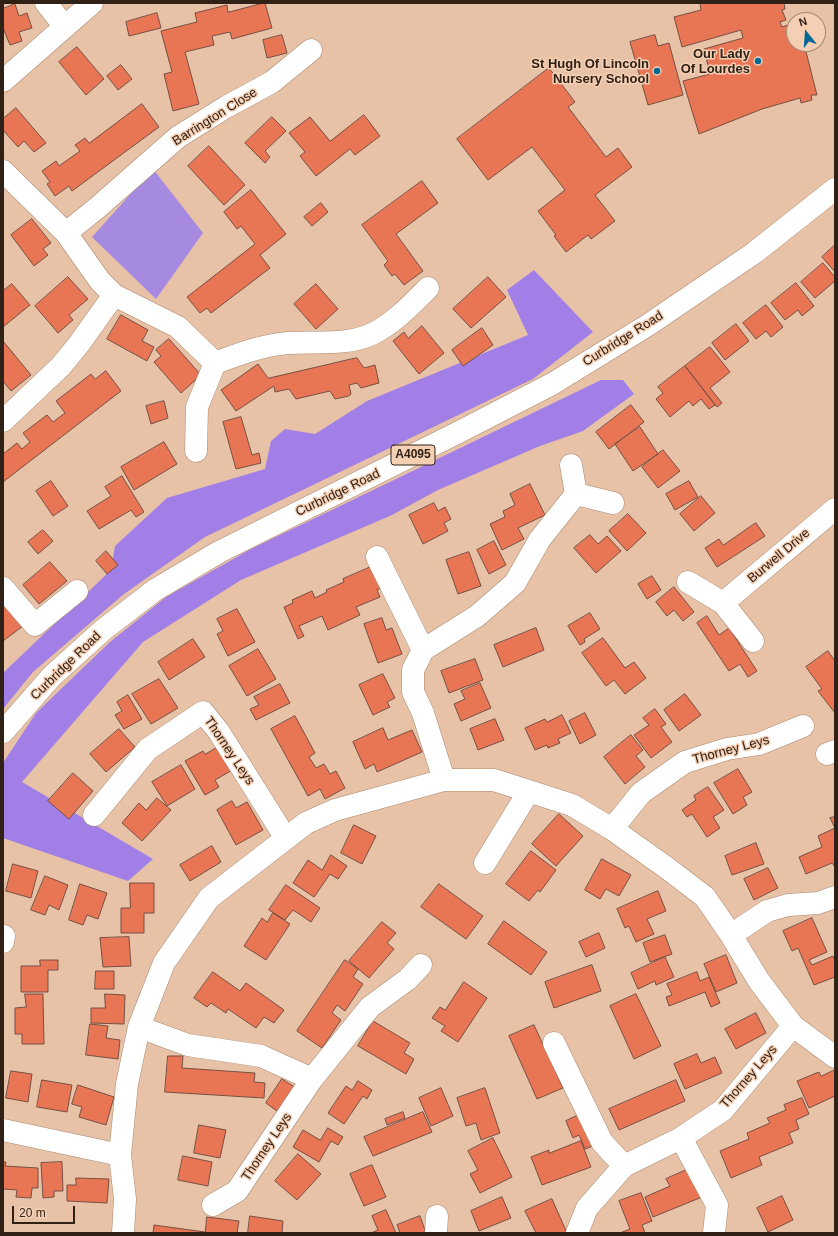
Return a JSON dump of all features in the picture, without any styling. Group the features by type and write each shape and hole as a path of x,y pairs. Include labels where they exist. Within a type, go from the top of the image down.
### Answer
{"street":[{"path":"46,3 65,27"},
{"path":"3,81 92,3"},
{"name":"Barrington Close","path":"66,233 178,137 226,107 272,82 311,50"},
{"path":"3,171 66,233 100,281 114,295 178,327 215,363"},
{"name":"Curbridge Road","path":"3,732 52,676 104,630 155,590 219,552 552,384 648,325 741,262 835,189"},
{"path":"215,363 262,348 287,343 359,339 373,334 410,306 428,288"},
{"path":"3,421 61,366 79,344 114,295"},
{"path":"196,451 197,407 215,363"},
{"path":"444,780 423,713 413,692 413,670 424,650 477,616 515,582 540,539 576,494 571,465"},
{"path":"576,494 613,503"},
{"name":"Burwell Drive","path":"723,603 835,509"},
{"path":"378,557 424,650"},
{"path":"688,582 723,603 753,641"},
{"path":"3,588 35,625 78,591"},
{"name":"Thorney Leys","path":"94,815 148,749 203,712 219,732 285,837"},
{"name":"Thorney Leys","path":"612,829 641,793 685,762 727,749 759,744 803,726"},
{"path":"123,1233 125,1199 120,1155 127,1084 139,1027 164,963 209,898 285,837 306,823 335,810 444,780 494,780 572,805 612,829 705,897 731,935 758,981 793,1026 835,1057"},
{"path":"485,863 529,791"},
{"path":"731,935 766,911 788,906 818,903 835,897"},
{"name":"Thorney Leys","path":"213,1205 237,1191 312,1079 370,1006 408,979 421,965"},
{"name":"Thorney Leys","path":"578,1233 587,1208 624,1166 681,1138 723,1110 793,1026"},
{"path":"139,1027 188,1045 261,1056 312,1079"},
{"path":"554,1042 602,1142 624,1166"},
{"path":"3,1130 120,1155"},
{"path":"681,1138 717,1205 714,1233"}],"shaded area":[{"path":"153,169 203,233 156,299 92,237"},
{"path":"534,270 593,332 533,379 205,537 124,594 33,672 3,709 3,673 111,570 115,546 167,498 265,469 271,441 285,429 315,434 367,401 528,335 507,290"},
{"path":"601,380 623,380 634,394 583,431 540,446 438,490 392,515 241,580 143,642 22,782 153,859 128,881 3,838 3,763 36,713 110,642 166,597 251,549"}],"building":[{"path":"265,3 272,28 232,39 230,32 212,36 214,45 185,52 199,104 173,111 164,74 172,72 161,31 197,22 195,13 227,5 228,12"},
{"name":"Our Lady Of Lourdes","path":"784,3 785,9 782,10 786,20 780,22 782,27 786,26 786,52 806,52 817,95 811,95 812,100 801,103 800,98 762,109 699,134 683,81 710,74 704,49 743,38 741,30 682,47 674,17 701,10 700,4"},
{"path":"15,4 19,16 27,13 32,28 19,32 22,41 10,45 3,28 3,9"},
{"path":"157,13 161,28 129,36 126,22"},
{"path":"282,35 287,53 267,58 263,40"},
{"name":"St Hugh Of Lincoln Nursery School","path":"655,35 658,46 669,43 683,95 648,105 630,42"},
{"path":"77,47 104,79 86,95 59,62"},
{"path":"121,65 132,79 118,90 107,76"},
{"path":"549,68 575,102 568,107 606,157 618,148 632,167 595,195 615,221 591,239 588,235 566,252 554,236 556,235 538,211 565,190 532,147 488,180 457,139"},
{"path":"142,104 159,127 72,191 69,186 55,196 47,184 50,182 42,171 56,161 59,166 80,151 75,145 85,138 89,143"},
{"path":"16,108 46,143 34,152 24,141 18,147 3,130 3,119"},
{"path":"364,115 380,136 355,155 350,149 316,176 300,156 305,152 289,133 310,117 330,141"},
{"path":"272,117 286,131 265,151 270,157 265,163 245,143"},
{"path":"209,146 245,185 224,205 188,166"},
{"path":"422,181 438,203 396,234 423,271 404,285 395,274 392,276 384,265 388,261 362,225"},
{"path":"251,190 286,234 260,255 270,268 211,313 207,308 200,313 187,297 255,244 241,226 237,229 224,212"},
{"path":"321,203 328,212 312,226 304,217"},
{"path":"32,219 51,243 43,249 48,255 34,266 11,235"},
{"path":"835,245 835,272 822,257"},
{"path":"823,263 835,277 835,281 815,298 801,282"},
{"path":"68,277 88,299 69,315 73,320 58,333 35,306"},
{"path":"488,277 506,297 471,328 453,309"},
{"path":"796,283 814,306 802,316 798,310 785,320 771,303"},
{"path":"12,284 30,305 3,327 3,291"},
{"path":"316,284 338,309 316,329 294,304"},
{"path":"766,305 783,327 771,337 766,331 756,339 743,323"},
{"path":"121,315 148,330 142,341 154,347 147,361 107,339"},
{"path":"736,324 749,341 725,360 712,343"},
{"path":"422,326 444,353 419,374 393,341 404,332 408,338"},
{"path":"482,328 493,345 463,366 452,350"},
{"path":"169,339 201,375 181,393 154,362 161,356 156,350"},
{"path":"3,341 31,375 11,391 3,381"},
{"path":"710,347 730,372 710,388 722,403 717,407 685,366"},
{"path":"357,358 364,368 375,365 379,383 361,388 357,383 349,385 351,394 349,396 335,399 330,391 296,399 289,389 275,392 274,386 236,411 221,390 258,364 268,378"},
{"path":"685,366 715,405 709,409 701,399 693,406 689,401 670,417 656,399 663,393 658,387"},
{"path":"106,371 121,391 3,482 3,454 17,443 22,449 30,442 23,433 47,415 53,422 65,413 56,401 91,374 95,379"},
{"path":"164,401 168,418 151,424 146,406"},
{"path":"631,405 644,422 609,449 596,432"},
{"path":"241,417 252,455 259,453 261,463 236,469 223,422"},
{"path":"640,427 658,454 633,471 615,444"},
{"path":"164,442 177,464 134,490 121,467"},
{"path":"663,450 680,471 658,488 642,467"},
{"path":"122,476 144,512 136,517 131,510 99,529 87,511 111,496 105,487"},
{"path":"51,481 68,506 53,516 36,491"},
{"path":"689,481 698,497 675,510 666,494"},
{"path":"530,484 545,515 518,528 524,539 502,550 490,524 505,517 503,511 515,505 510,494"},
{"path":"701,496 715,513 694,531 680,514"},
{"path":"434,503 438,511 445,507 451,519 444,523 448,531 423,544 409,515"},
{"path":"628,514 646,533 627,551 609,531"},
{"path":"756,523 765,536 717,567 705,548 719,539 723,545"},
{"path":"43,530 53,541 38,554 28,542"},
{"path":"590,535 598,544 607,536 621,551 596,573 574,548"},
{"path":"494,541 506,565 489,574 477,550"},
{"path":"106,551 118,565 107,574 96,561"},
{"path":"469,552 481,586 458,594 446,560"},
{"path":"50,562 67,581 39,604 23,585"},
{"path":"380,563 389,584 377,590 380,597 356,607 360,615 328,630 322,616 299,626 304,636 298,639 284,607 293,603 292,600 312,591 315,598 327,592 326,590 344,582 343,579"},
{"path":"652,576 661,590 647,599 638,584"},
{"path":"674,587 694,612 683,621 674,610 667,616 656,602"},
{"path":"3,599 23,626 3,641"},
{"path":"237,609 255,642 228,656 217,634 223,631 217,619"},
{"path":"590,613 600,629 584,639 585,642 580,645 568,626"},
{"path":"707,616 719,635 729,628 757,671 748,677 740,664 729,671 697,623"},
{"path":"382,618 386,630 392,628 402,654 378,663 364,624"},
{"path":"536,628 544,650 503,667 494,645"},
{"path":"603,638 625,668 634,662 646,678 625,694 614,680 606,686 582,653"},
{"path":"193,639 205,657 169,680 158,662"},
{"path":"258,649 276,679 247,696 229,666"},
{"path":"828,651 835,661 835,713 818,691 822,689 806,667"},
{"path":"475,659 483,680 449,693 441,671"},
{"path":"383,674 395,698 387,702 390,707 373,715 359,685"},
{"path":"159,679 178,708 151,724 132,694"},
{"path":"480,683 491,708 461,721 454,704 465,699 461,691"},
{"path":"280,684 290,703 256,720 250,709 259,705 254,697"},
{"path":"685,694 701,715 679,731 664,710"},
{"path":"128,695 142,719 124,729 115,715 122,711 117,702"},
{"path":"655,709 666,724 661,727 672,742 651,758 634,735 649,725 643,718"},
{"path":"585,713 596,735 580,744 569,721"},
{"path":"562,715 571,733 558,739 560,743 548,748 547,745 535,750 525,728 545,719 547,722"},
{"path":"295,716 315,753 309,757 316,768 324,764 330,774 336,771 345,788 325,799 320,789 308,796 271,729"},
{"path":"495,719 504,740 478,750 470,729"},
{"path":"383,728 388,740 412,730 422,752 377,772 374,764 365,769 353,742"},
{"path":"119,729 135,747 106,772 90,754"},
{"path":"631,735 643,750 636,756 645,767 625,784 604,757"},
{"path":"221,745 234,769 215,780 219,787 205,795 185,761 203,751 205,754"},
{"path":"181,765 195,789 167,806 152,782"},
{"path":"738,769 752,792 743,797 747,805 733,814 714,783"},
{"path":"73,773 93,791 69,819 48,801"},
{"path":"708,787 724,810 713,817 720,828 707,837 692,814 687,817 682,810 696,800 694,796"},
{"path":"157,798 171,810 142,841 122,823 139,803 146,810"},
{"path":"232,801 236,808 247,802 263,830 236,845 217,810"},
{"path":"559,814 583,836 556,866 532,844"},
{"path":"835,817 835,828 830,818"},
{"path":"354,825 376,836 362,864 341,853"},
{"path":"835,828 835,867 832,863 806,874 799,857 822,847 818,836"},
{"path":"756,843 764,864 732,875 725,856"},
{"path":"212,846 221,862 190,881 180,865"},
{"path":"531,851 556,870 540,892 538,890 529,901 506,884"},
{"path":"331,855 347,866 338,879 330,874 314,897 293,883 308,860 322,870"},
{"path":"602,859 631,875 619,896 606,889 600,899 585,890"},
{"path":"13,864 38,871 31,898 6,891"},
{"path":"768,868 778,888 754,900 744,879"},
{"path":"45,876 68,885 59,910 49,905 45,915 31,910"},
{"path":"130,883 154,883 154,913 144,913 144,933 121,933 121,908 130,908"},
{"path":"80,884 107,893 98,919 87,915 83,925 69,920"},
{"path":"439,884 483,916 466,939 421,907"},
{"path":"286,885 320,908 311,922 293,910 285,920 269,910"},
{"path":"658,891 666,911 647,919 654,934 636,942 629,926 625,928 617,909"},
{"path":"273,913 290,924 266,960 244,946 262,918 267,922"},
{"path":"812,918 827,952 809,960 812,965 833,956 835,961 835,977 814,985 798,948 792,951 783,931"},
{"path":"504,921 547,952 531,975 488,944"},
{"path":"382,922 396,933 387,943 394,949 369,978 349,961"},
{"path":"599,933 605,948 586,957 579,942"},
{"path":"665,935 672,954 650,962 643,943"},
{"path":"129,937 131,966 103,967 100,938"},
{"path":"726,955 737,983 716,992 704,964"},
{"path":"665,957 674,977 656,985 655,981 638,989 631,973"},
{"path":"40,960 58,960 58,970 48,970 48,992 21,992 21,966 40,966"},
{"path":"345,960 358,969 353,977 363,984 345,1011 337,1005 332,1013 341,1020 322,1048 297,1031"},
{"path":"592,965 601,991 554,1008 545,982"},
{"path":"96,971 114,971 114,989 95,989"},
{"path":"213,972 240,991 246,983 284,1010 274,1023 264,1017 256,1028 228,1009 226,1013 211,1003 207,1007 194,998"},
{"path":"697,972 700,981 709,977 720,1003 711,1007 705,992 669,1006 666,997 672,995 667,984"},
{"path":"464,982 487,998 458,1042 441,1031 445,1026 432,1018 440,1007 445,1010"},
{"path":"25,994 43,994 44,1044 22,1044 22,1034 15,1034 15,1008 26,1007"},
{"path":"105,994 125,995 124,1024 91,1023 91,1008 105,1008"},
{"path":"636,994 661,1046 634,1059 610,1006"},
{"path":"756,1013 766,1033 736,1049 725,1029"},
{"path":"373,1021 410,1043 404,1053 414,1059 406,1074 358,1046"},
{"path":"90,1024 108,1026 106,1038 120,1040 118,1059 86,1055"},
{"path":"534,1025 563,1088 537,1099 509,1036"},
{"path":"697,1054 701,1063 715,1057 722,1073 685,1089 674,1064"},
{"path":"168,1056 183,1056 182,1068 255,1073 254,1082 265,1083 264,1098 165,1092"},
{"path":"835,1070 835,1096 809,1108 797,1081 819,1072 821,1076"},
{"path":"11,1071 32,1074 28,1102 6,1098"},
{"path":"282,1079 298,1089 281,1114 266,1103"},
{"path":"42,1080 72,1085 67,1112 37,1107"},
{"path":"676,1080 685,1101 619,1130 609,1109"},
{"path":"358,1081 372,1090 367,1099 363,1096 344,1124 328,1113 346,1086 352,1090"},
{"path":"78,1085 114,1097 106,1125 79,1117 82,1107 72,1104"},
{"path":"441,1088 453,1116 431,1126 419,1098"},
{"path":"485,1088 500,1133 481,1140 476,1123 466,1126 457,1098"},
{"path":"802,1098 809,1114 796,1120 799,1129 789,1133 793,1143 759,1157 762,1165 731,1178 720,1151 749,1139 747,1133 770,1123 767,1118 786,1110 784,1105"},
{"path":"403,1112 405,1118 387,1125 385,1119"},
{"path":"423,1112 432,1132 373,1156 364,1137"},
{"path":"581,1114 595,1145 585,1149 579,1135 573,1138 566,1121"},
{"path":"199,1125 226,1130 220,1158 194,1153"},
{"path":"328,1128 343,1137 338,1145 331,1141 319,1162 293,1147 303,1130 320,1140"},
{"path":"493,1138 512,1177 480,1193 470,1174 478,1170 468,1151"},
{"path":"581,1141 591,1167 542,1185 531,1157 549,1150 549,1153"},
{"path":"298,1154 321,1174 297,1200 275,1181"},
{"path":"183,1156 212,1162 208,1186 178,1180"},
{"path":"3,1162 6,1162 5,1166 38,1168 38,1188 32,1188 31,1198 16,1197 17,1190 3,1189"},
{"path":"62,1162 63,1191 54,1191 54,1197 43,1198 41,1163"},
{"path":"372,1165 386,1197 364,1206 350,1174"},
{"path":"691,1168 702,1197 653,1217 645,1197 670,1186 666,1179"},
{"path":"76,1178 109,1179 107,1203 67,1201 67,1185 76,1185"},
{"path":"641,1193 652,1221 642,1225 645,1233 620,1233 630,1229 619,1201"},
{"path":"782,1196 793,1220 768,1232 757,1208"},
{"path":"502,1197 511,1218 479,1231 471,1211"},
{"path":"552,1199 567,1233 536,1233 525,1211"},
{"path":"386,1210 396,1233 371,1233 378,1230 372,1216"},
{"path":"250,1216 283,1221 282,1233 248,1233"},
{"path":"420,1216 426,1233 400,1233 397,1225"},
{"path":"207,1217 239,1221 237,1233 153,1233 154,1225 205,1232"}],"place":[{"name":"Our Lady Of Lourdes","path":"758,61"},
{"name":"St Hugh Of Lincoln Nursery School","path":"657,71"}]}
